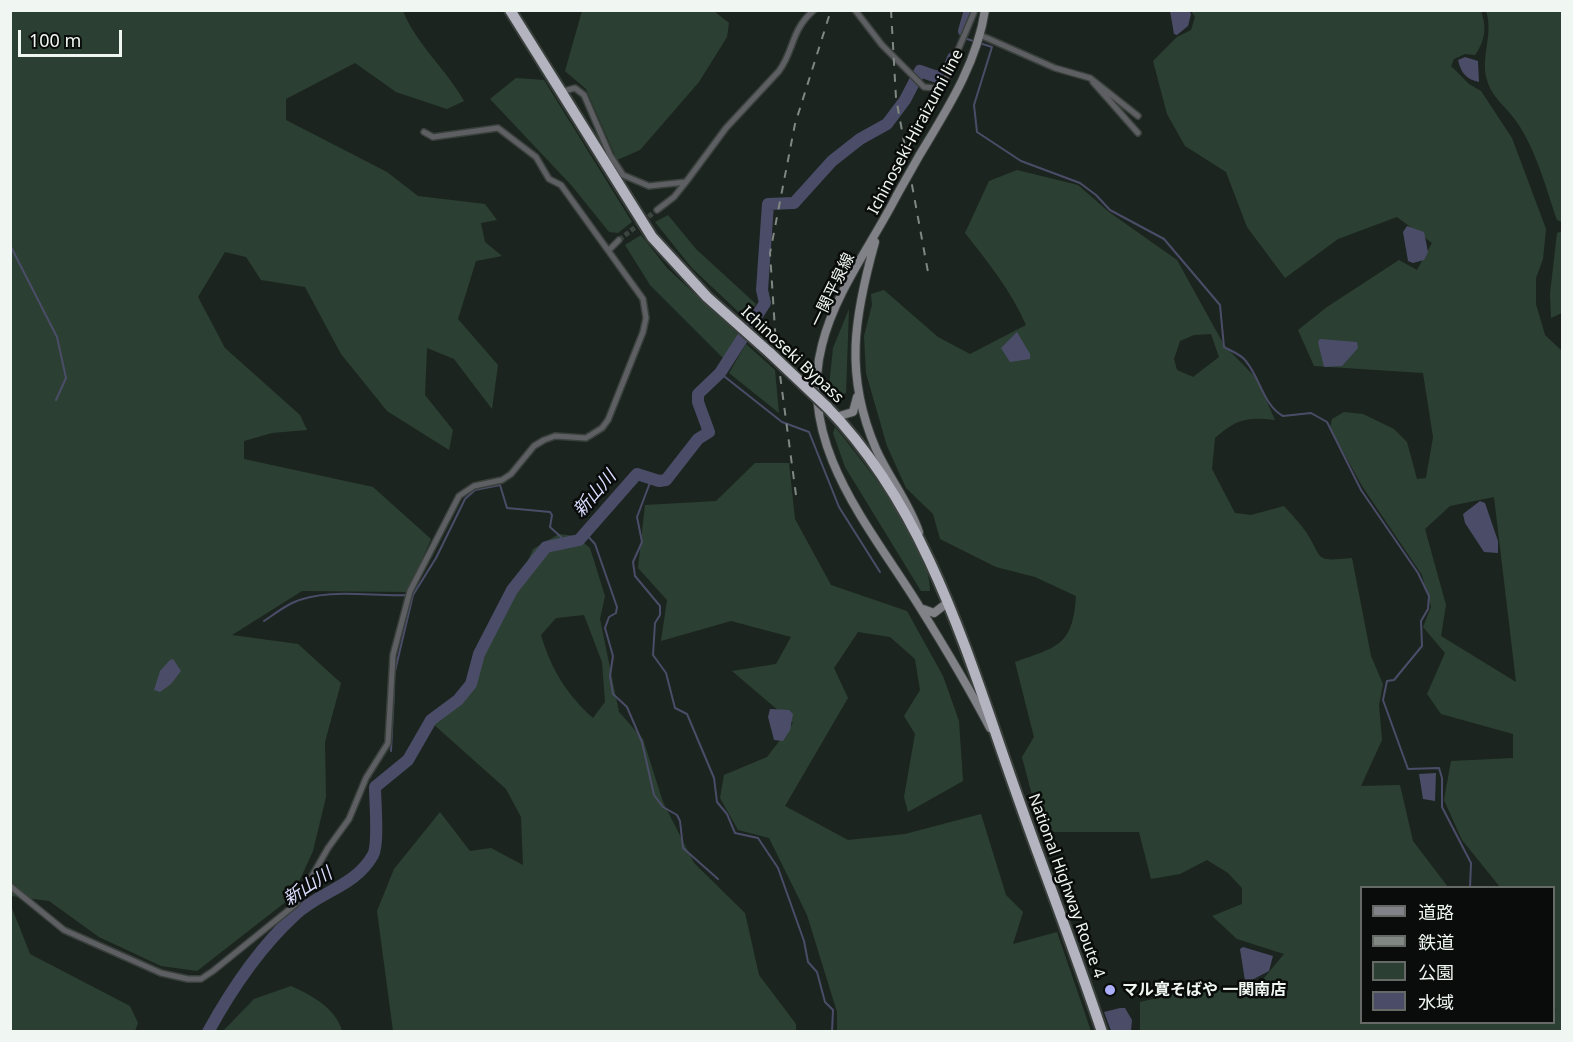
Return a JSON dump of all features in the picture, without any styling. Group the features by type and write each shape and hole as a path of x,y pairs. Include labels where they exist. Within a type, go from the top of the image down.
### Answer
{"highway":[{"name":"Ichinoseki Bypass","path":"510,10 652,237 706,297 827,407 891,487 923,545 947,603 1001,751"},
{"name":"National Highway Route 4","path":"1001,751 1102,1032"}],"main road":[{"name":"Ichinoseki-Hiraizumi line","path":"878,232 952,101 980,35 985,10"},
{"name":"一関平泉線","path":"878,232 856,319 855,362 858,391 877,450 914,517 923,545"},
{"name":"一関平泉線","path":"878,232 845,290 822,345 817,387 820,422 833,464 848,495 964,680 1001,751"},
{"path":"836,417 853,412 857,404 858,391"},
{"path":"919,606 926,612 934,614 947,603"}],"street":[{"path":"657,210 674,197 726,128 779,71 786,62 798,28 814,10"},
{"path":"855,10 882,45 924,87 929,88 944,83 975,10"},
{"path":"980,35 1047,65 1090,78 1138,116"},
{"path":"1090,78 1138,133"},
{"path":"560,92 575,88 584,95 610,155 622,175 649,186 686,182"},
{"path":"10,886 64,930 161,973 188,980 201,979 296,904 328,848 349,819 366,778 388,743 393,655 411,591 459,496 474,486 502,480 511,474 534,446 544,440 555,436 586,438 608,420 635,356 646,318 643,299 561,185 549,179 536,157 498,128 433,136 424,132"},
{"path":"609,250 619,240"}],"green space":[{"path":"11,11 403,11 423,46 464,101 447,109 396,92 355,63 286,99 286,120 387,172 418,196 485,204 497,220 481,223 485,242 502,256 476,261 458,319 498,365 492,409 454,359 427,348 425,395 453,430 449,450 387,411 341,354 305,287 261,280 246,257 225,252 198,297 225,348 300,415 307,430 272,433 244,441 244,459 373,487 431,539 408,592 302,591 232,635 298,644 341,683 325,742 326,797 313,851 292,897 197,971 161,966 99,937 49,901 11,896"},
{"path":"582,11 714,11 729,23 727,37 699,82 640,150 617,160 586,89 565,71"},
{"path":"1191,11 1481,11 1484,28 1483,39 1478,50 1475,55 1465,54 1454,59 1451,66 1469,84 1481,91 1512,138 1546,229 1543,259 1536,278 1536,304 1545,335 1562,351 1562,1031 1140,1031 1140,1002 1190,990 1254,990 1284,954 1237,939 1212,916 1242,904 1242,888 1228,873 1207,860 1180,874 1151,879 1139,832 1051,832 1033,799 1022,757 1034,737 1015,662 1052,648 1060,642 1071,625 1076,596 1035,577 996,567 940,539 933,514 906,488 887,446 866,373 864,336 872,305 871,294 884,290 938,337 970,354 1026,325 1006,289 965,233 989,181 1017,170 1078,185 1109,212 1177,260 1224,345 1257,379 1275,420 1250,419 1236,423 1215,438 1212,469 1235,513 1251,515 1284,506 1304,529 1321,557 1325,559 1352,558 1371,656 1383,684 1379,705 1382,740 1361,786 1400,785 1413,841 1447,886 1360,886 1360,1024 1555,1024 1555,886 1499,886 1462,840 1444,800 1451,761 1513,758 1513,734 1441,714 1427,694 1445,653 1423,627 1431,607 1422,575 1362,486 1330,428 1332,419 1344,412 1363,414 1394,429 1407,442 1417,479 1426,478 1433,437 1423,373 1314,366 1298,330 1327,307 1399,260 1417,270 1432,243 1397,217 1338,239 1285,278 1247,227 1226,172 1185,146 1167,114 1153,61 1177,37 1191,30 1195,17","holes":["1211,334 1219,357 1193,377 1177,370 1174,359 1180,341 1194,335","1494,497 1516,682 1441,636 1446,605 1425,529 1450,506"]},
{"path":"1486,11 1562,11 1562,222 1557,220 1540,169 1523,132 1489,86 1485,71 1489,28"},
{"path":"516,78 544,80 632,222 618,233 609,232 572,186 490,99"},
{"path":"668,215 696,249 756,304 746,319 692,268 655,222"},
{"path":"1562,231 1562,313 1551,318 1550,294 1557,233"},
{"path":"641,235 667,268 740,336 723,358 650,285 625,245"},
{"path":"849,309 846,393 839,396 829,387 833,348"},
{"path":"746,344 775,370 779,413 729,373"},
{"path":"835,427 878,482 908,529 928,572 930,591 921,591 845,467 833,433"},
{"path":"755,463 789,463 795,519 831,585 907,611 943,676 959,721 963,781 908,812 904,797 915,734 904,716 920,690 915,659 890,637 858,632 834,668 848,698 785,806 848,840 905,834 981,814 1006,895 1023,912 1013,944 1057,932 1091,1031 837,1031 837,1012 807,915 769,838 738,830 720,798 724,775 767,757 793,723 732,671 776,664 791,637 731,621 661,641 667,600 638,568 645,505 716,501"},
{"path":"559,534 576,536 590,548 605,596 600,619 619,712 643,739 663,802 694,863 745,913 759,975 796,1024 796,1031 393,1031 377,911 394,869 440,812 470,851 491,848 523,865 521,817 506,789 432,723 468,694 476,654 514,593 533,549","holes":["584,615 602,662 605,702 593,718 575,700 561,681 541,635 556,618"]},
{"path":"10,903 30,954 130,1006 138,1023 135,1031 11,1031"},
{"path":"291,986 322,1003 339,1023 342,1031 223,1031 254,999"}],"water":[{"path":"1170,11 1189,11 1191,14 1188,26 1177,35 1174,34"},
{"path":"1465,57 1478,61 1479,82 1467,77 1463,72 1458,60"},
{"path":"1407,226 1424,232 1428,252 1424,260 1413,263 1408,261 1403,232"},
{"path":"1017,332 1030,354 1030,359 1010,362 1001,348"},
{"path":"1320,339 1357,342 1358,348 1342,366 1324,367 1318,342"},
{"path":"1480,501 1485,503 1498,541 1498,553 1484,552 1465,523 1463,514"},
{"path":"173,659 181,671 171,684 160,692 154,690 160,671"},
{"path":"770,709 789,710 793,714 790,730 783,741 774,740 768,717"},
{"path":"1436,773 1435,801 1423,799 1419,774"},
{"path":"1243,947 1273,956 1269,971 1250,981 1245,981 1240,949"},
{"path":"1125,1008 1132,1020 1131,1031 1111,1031 1104,1012"}],"waterway":[{"name":"新山川","path":"964,31 970,10"},
{"path":"964,38 992,47 974,105 977,132 1021,161 1080,183 1110,210 1164,239 1220,305 1224,347 1245,360 1276,411 1283,416 1311,413 1327,422 1361,490 1418,573 1429,596 1428,609 1421,621 1422,646 1394,680 1387,681 1383,700 1408,769 1439,768 1442,778 1442,807 1471,863 1470,886"},
{"name":"新山川","path":"208,1032 226,1001 269,941 305,907 347,882 366,866 373,855 376,842 375,787 408,760 431,720 458,700 471,684 479,654 512,590 546,547 579,540 637,474 659,481 666,480 698,439 709,432 698,402 698,394 720,373 765,303 762,290 768,204 794,203 832,161 860,139 887,124 905,100 920,71 937,77 948,71 953,58"},
{"path":"10,245 57,337 66,378 56,400"},
{"path":"720,373 782,422 809,432 839,507 880,572"},
{"path":"651,480 637,517 642,542 633,562 635,576 660,606 660,615 655,623 653,655 666,673 675,708 687,714 714,778 717,802 727,814 735,833 758,838 778,868 804,941 808,962 817,972 825,1002 833,1010 832,1032"},
{"path":"395,671 413,595 436,558 465,499 475,490 500,485 507,508 550,512 552,515 550,527 564,543"},
{"path":"585,533 595,544 617,607 616,613 609,617 605,628 613,656 610,676 613,694 627,707 642,742 654,795 663,807 677,815 680,821 683,848 718,879"},
{"path":"264,621 292,603 319,595 408,595"},
{"path":"391,751 394,691"}],"tunnel":[{"path":"619,240 657,210"}],"railway":[{"path":"796,495 776,345 770,253 795,124 831,10"},
{"path":"891,10 896,98 928,272"}],"place":[{"name":"マル寛そばや 一関南店","path":"1110,990"}]}
